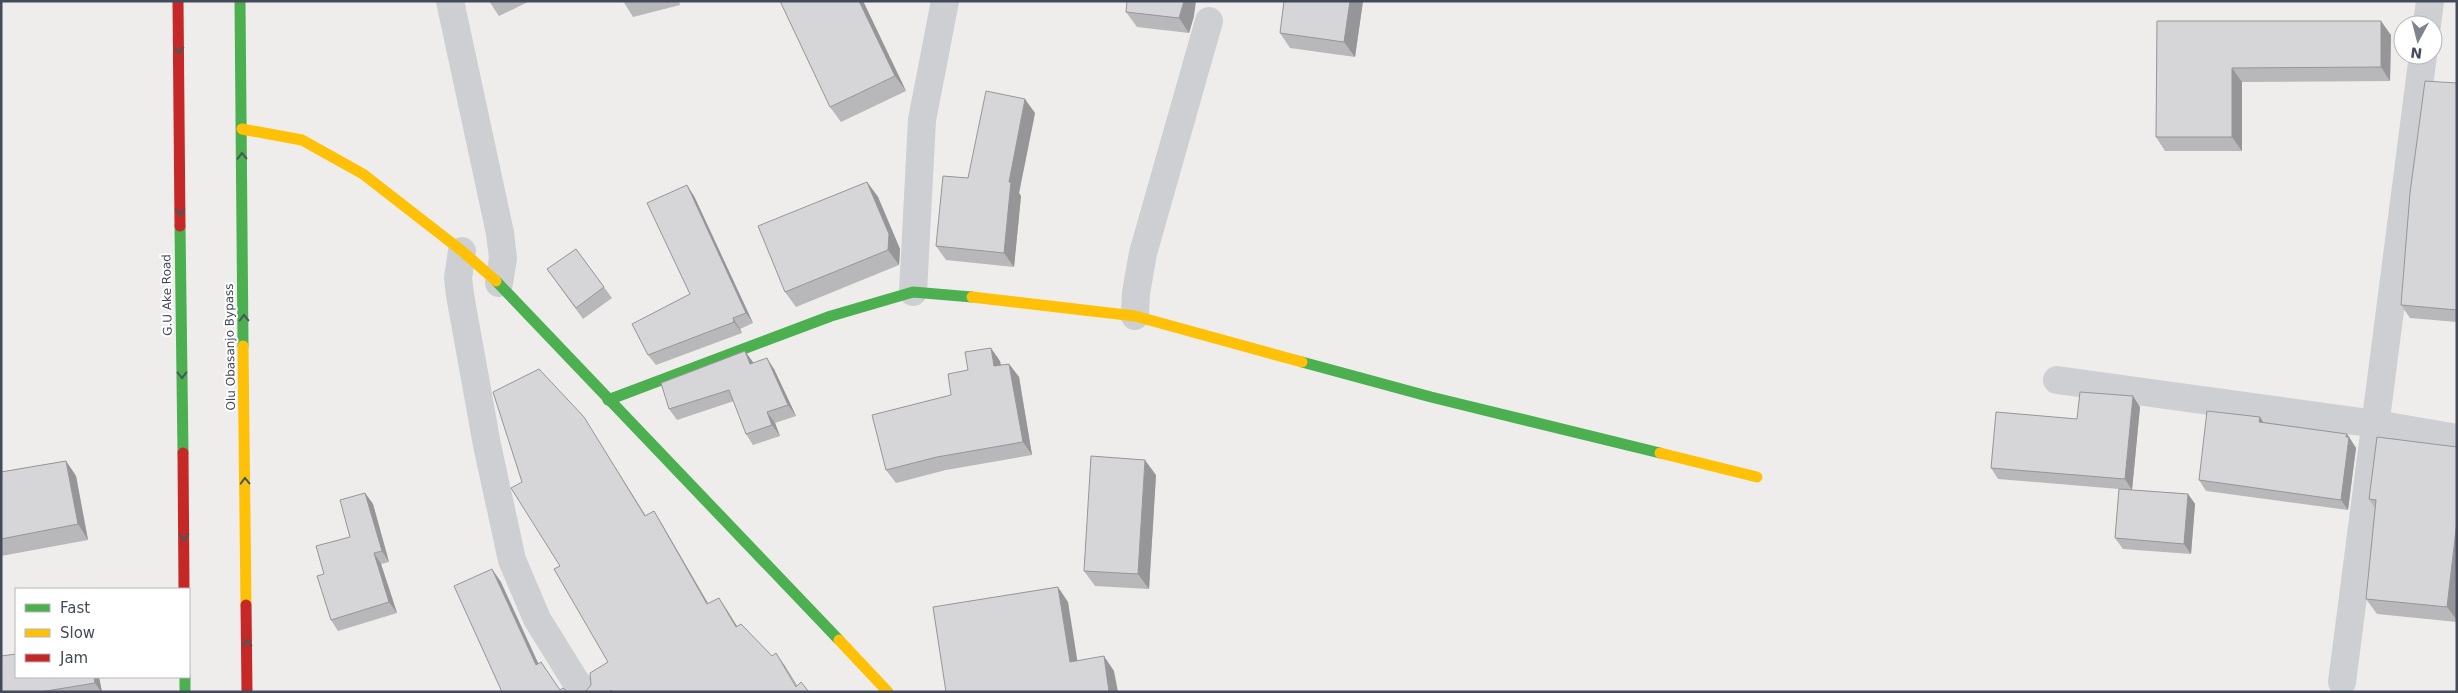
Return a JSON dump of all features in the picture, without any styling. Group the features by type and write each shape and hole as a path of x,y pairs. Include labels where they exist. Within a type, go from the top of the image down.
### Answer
{"street":[{"name":"G.U Ake Road","path":"178,1 184,588"},
{"name":"Olu Obasanjo Bypass","path":"240,1 247,692"},
{"path":"450,1 500,233 503,258 498,283"},
{"path":"913,292 922,120 945,1"},
{"path":"2428,15 2430,1"},
{"path":"1135,316 1136,293 1143,253 1209,21"},
{"path":"2342,682 2423,65"},
{"path":"242,129 302,140 310,144 364,174 462,251 498,283 888,692"},
{"path":"462,251 458,278 460,295 487,445 512,560 537,618 576,682 585,692"},
{"path":"608,400 832,316 913,292 1004,299 1135,316 1431,396 1757,477"},
{"path":"2057,380 2376,424 2457,438"},
{"path":"185,678 185,692"}],"building":[{"path":"780,1 859,1 895,76 830,107"},
{"path":"1127,1 1184,1 1179,18 1126,12"},
{"path":"1284,1 1350,1 1344,42 1280,33"},
{"path":"2157,21 2381,21 2381,67 2232,68 2232,137 2156,137"},
{"path":"2425,81 2457,83 2457,310 2401,305 2410,193"},
{"path":"986,91 1025,99 1009,182 1011,182 1004,253 936,246 943,176 968,178"},
{"path":"867,182 889,234 888,250 785,292 758,226"},
{"path":"687,185 746,313 733,318 734,322 648,355 632,324 690,294 647,203"},
{"path":"576,249 604,287 576,308 547,269"},
{"path":"991,348 994,366 1009,364 1023,442 937,457 886,470 872,415 951,395 948,374 968,370 965,352"},
{"path":"745,351 750,364 767,358 788,405 767,412 772,425 746,434 729,390 669,409 661,383"},
{"path":"539,369 584,417 645,516 654,511 707,604 719,598 736,627 741,624 772,656 776,653 796,687 801,682 809,692 613,692 611,690 609,692 585,692 591,685 590,673 608,662 554,569 560,566 511,488 522,482 493,392"},
{"path":"2080,392 2133,396 2125,479 1991,468 1996,412 2077,419"},
{"path":"2207,411 2260,417 2259,422 2347,434 2346,437 2349,437 2341,500 2199,480"},
{"path":"2377,437 2457,447 2457,521 2447,607 2366,599 2376,500 2369,499"},
{"path":"1091,456 1145,460 1138,574 1084,571"},
{"path":"66,461 78,524 1,539 1,472"},
{"path":"2119,489 2188,494 2184,544 2115,538"},
{"path":"365,493 382,551 374,553 389,602 331,620 317,576 324,574 316,546 350,537 340,500"},
{"path":"492,569 536,665 541,662 560,690 563,688 568,692 502,692 454,586"},
{"path":"1058,587 1070,662 1104,656 1109,692 946,692 933,607"},
{"path":"15,654 15,678 94,678 95,683 40,692 1,692 1,656"}],"traffic: fast":[{"path":"240,1 243,346"},
{"path":"180,226 183,453"},
{"path":"496,281 839,640"},
{"path":"608,400 831,316 913,292 972,297"},
{"path":"1302,362 1431,397 1660,453"},
{"path":"185,678 185,692"}],"traffic: slow":[{"path":"242,129 302,140 363,174 462,251 496,281"},
{"path":"972,297 1135,316 1302,362"},
{"path":"243,346 246,605"},
{"path":"1660,453 1757,477"},
{"path":"839,640 888,692"}],"traffic: jam":[{"path":"178,1 180,226"},
{"path":"183,453 184,588"},
{"path":"246,605 247,692"}]}
